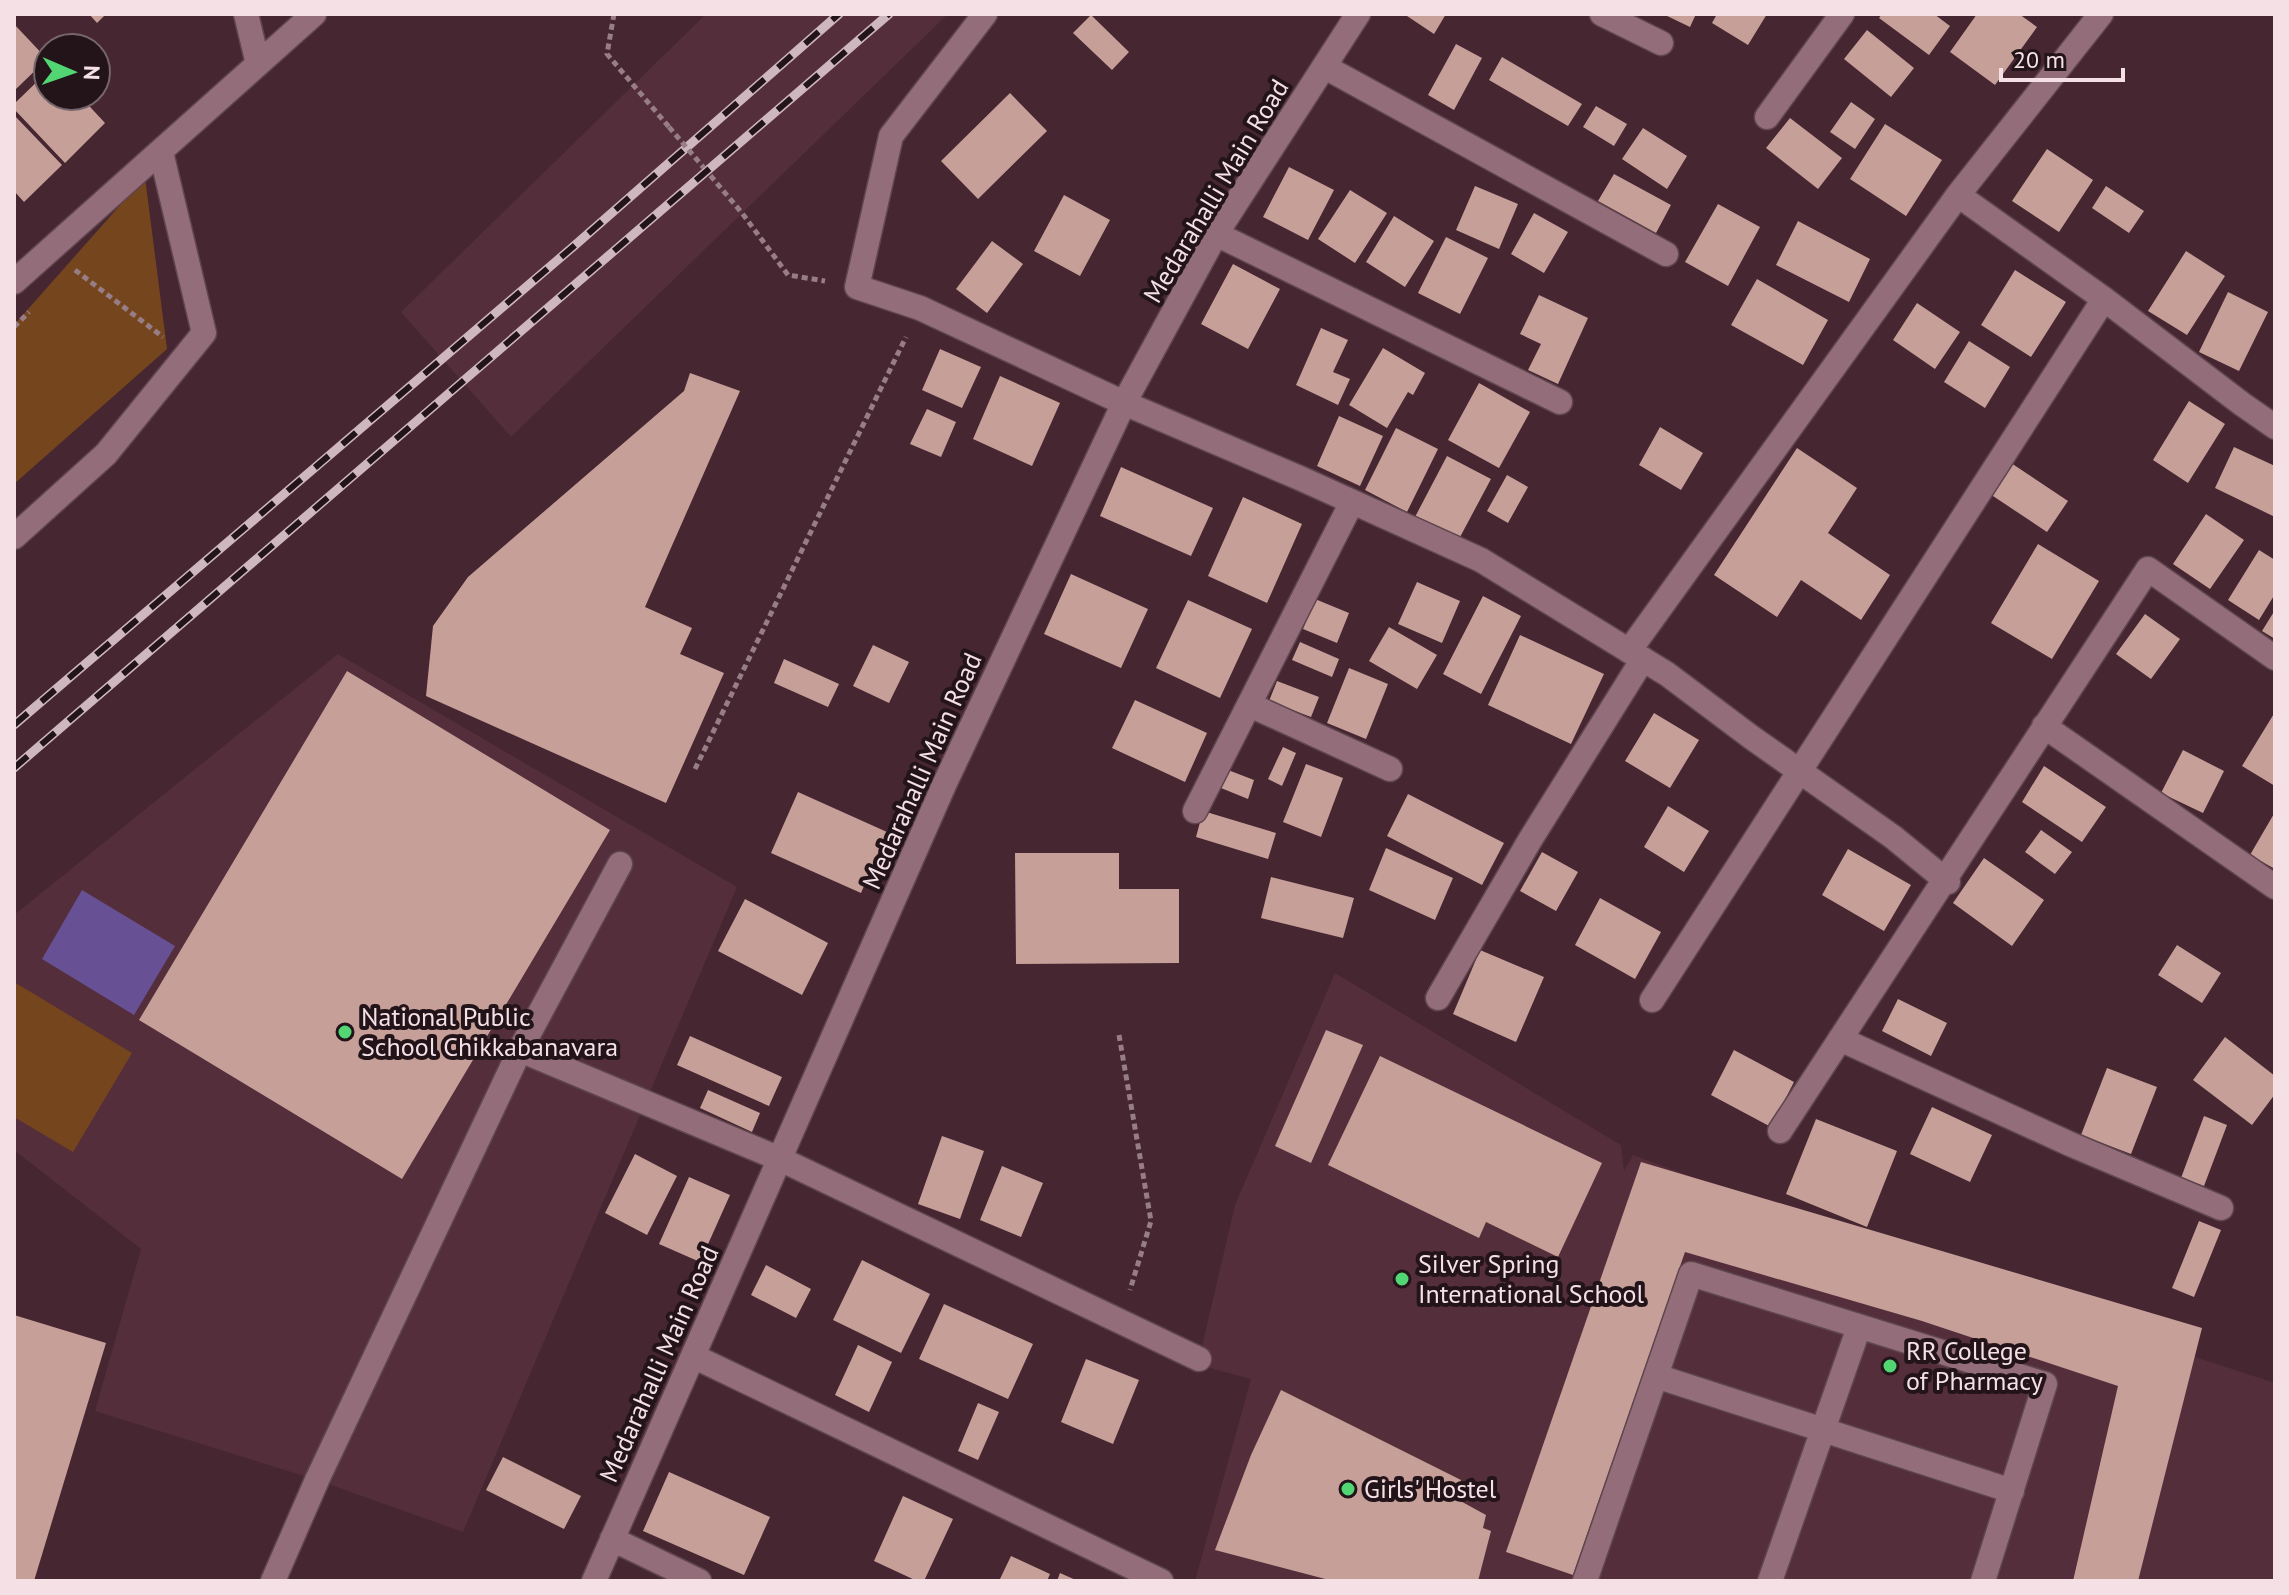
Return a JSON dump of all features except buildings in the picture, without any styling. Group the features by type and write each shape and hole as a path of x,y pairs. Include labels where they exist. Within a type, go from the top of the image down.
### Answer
{"street":[{"path":"246,14 258,64"},
{"path":"14,282 314,14"},
{"path":"985,14 891,136 857,287 920,308 1124,403 1481,560 1667,674 1893,837 1946,881"},
{"name":"Medarahalli Main Road","path":"594,1581 944,785 1124,403 1216,234 1358,14"},
{"path":"1602,14 1661,43"},
{"path":"1767,117 1842,14"},
{"path":"1438,998 1636,655 1958,195 2101,14"},
{"path":"1325,67 1666,254"},
{"path":"14,537 106,454 204,333 161,152"},
{"path":"1958,195 2275,427"},
{"path":"1216,234 1560,402"},
{"path":"1652,1000 2104,299"},
{"path":"1195,811 1352,502"},
{"path":"1780,1131 2148,569 2275,658"},
{"path":"1250,705 1390,769"},
{"path":"2044,726 2275,887"},
{"path":"273,1581 520,1050 620,864"},
{"path":"1840,1039 2070,1144 2221,1208"},
{"path":"520,1050 780,1159 1199,1359"},
{"path":"1585,1581 1691,1274 2045,1384 1983,1581"},
{"path":"1770,1581 1859,1327"},
{"path":"693,1356 1155,1578"},
{"path":"1656,1376 2012,1491"},
{"path":"612,1539 699,1581"}],"path":[{"path":"614,14 607,54 742,213 788,275 857,287"},
{"path":"72,267 186,354"},
{"path":"14,327 33,307"},
{"path":"695,769 920,308"},
{"path":"1119,1035 1151,1221 1120,1321"}],"shaded area":[{"path":"706,14 948,14 511,437 401,312"},
{"path":"145,177 167,349 14,484 14,325"},
{"name":"National Public School Chikkabanavara","path":"338,654 737,887 463,1532 317,1480 95,1411 141,1249 14,1150 14,915"},
{"path":"82,890 175,946 134,1015 42,959"},
{"name":"RR College of Pharmacy","path":"1335,973 1621,1145 1624,1171 1633,1155 2033,1304 2275,1383 2275,1581 1195,1581 1251,1379 1195,1364 1199,1359 1235,1205"},
{"path":"14,982 132,1053 73,1152 14,1117"}],"railway":[{"path":"14,725 574,246 839,14"},
{"path":"14,768 889,14"}],"place":[{"name":"National Public School Chikkabanavara","path":"345,1032"},
{"name":"Silver Spring International School","path":"1402,1279"},
{"name":"RR College of Pharmacy","path":"1890,1366"},
{"name":"Girls' Hostel","path":"1348,1489"}]}
